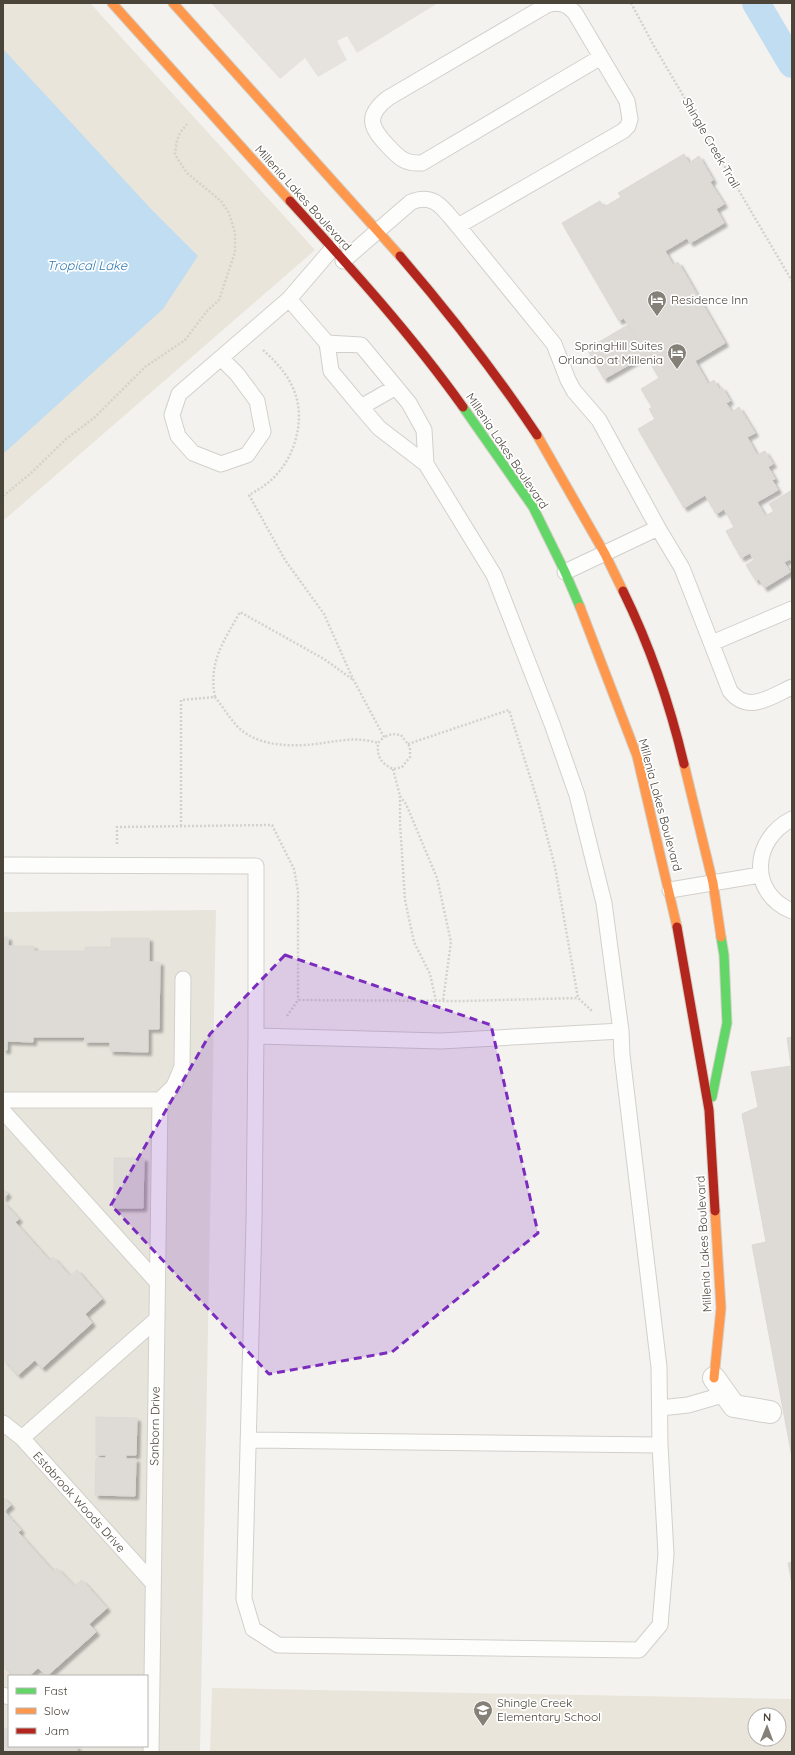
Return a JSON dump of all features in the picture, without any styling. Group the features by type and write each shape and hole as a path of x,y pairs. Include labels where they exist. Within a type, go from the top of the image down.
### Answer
{"street":[{"name":"Millenia Lakes Boulevard","path":"112,3 365,284 446,384 533,507 565,572 591,634 637,756 670,890 709,1110 721,1308 720,1386"},
{"name":"Millenia Lakes Boulevard","path":"173,3 378,230 446,308 504,385 548,451 582,516 605,554 633,611 672,714 713,883 724,955 727,1023 709,1110"},
{"path":"720,1386 734,1406 777,1411"}],"lane":[{"path":"458,226 628,126 630,119 627,101 601,57 575,13 569,6 561,3 546,5 388,98 376,109 373,117 374,132 400,159 406,162 422,163 601,57"},
{"path":"343,260 411,202 423,198 436,202 458,226 554,344 568,380 574,391 599,420 658,528 682,568 730,691 735,698 742,702 757,703 792,687"},
{"path":"221,358 237,374 257,401 263,432 247,454 221,464 193,453 178,436 172,415 179,394 289,299 332,249"},
{"path":"3,865 256,866 254,1222 244,1599 253,1629 278,1645 639,1650 660,1625 666,1554 660,1445 659,1366 622,1055 617,1032 604,903 577,795 552,724 494,575 426,464 379,428 361,407 332,371 327,343 289,299"},
{"path":"327,343 361,345 396,387 409,403 424,430 426,464"},
{"path":"361,407 396,387"},
{"path":"565,572 658,528"},
{"path":"712,643 792,609"},
{"path":"792,819 781,824 772,834 761,861 760,875 772,898 781,907 792,911"},
{"path":"670,890 760,875"},
{"path":"3,1100 160,1100 174,1086 182,1067 183,979"},
{"path":"256,1036 441,1041 617,1032"},
{"name":"Sanborn Drive","path":"150,1752 149,1702 153,1583 160,1100"},
{"path":"3,1111 157,1282"},
{"path":"22,1438 157,1319"},
{"path":"660,1408 688,1405 720,1386"},
{"name":"Estabrook Woods Drive","path":"3,1424 22,1438 153,1583"},
{"path":"248,1440 660,1445"}],"path":[{"name":"Shingle Creek Trail","path":"631,3 654,46 792,281"},
{"path":"3,496 30,474 66,439 94,418 145,367 185,340 207,311 219,300 235,252 232,224 229,213 221,201 187,173 175,153 180,133 187,124 206,108"},
{"path":"267,344 262,348 277,363 294,389 299,416 296,444 283,467 269,482 249,495 285,560 324,614 353,679 384,737"},
{"path":"353,679 324,659 240,612 217,655 212,678 215,697 240,729 266,743 305,746 350,739 365,739 378,743"},
{"path":"181,826 181,700 215,697"},
{"path":"408,744 509,710 538,802 555,867 578,998 617,1032"},
{"path":"392,734 401,735 410,747 410,757 407,763 402,767 393,769 386,766 380,760 378,743 384,737 392,734"},
{"path":"393,769 400,796 400,823 405,900 414,942 430,974 436,1001"},
{"path":"400,796 406,804 437,878 451,942 443,1001"},
{"path":"274,1036 298,1000 443,1001 578,998"}],"highlighted area":[{"path":"285,955 491,1025 538,1233 392,1352 269,1374 111,1205 210,1034"}],"shaded area":[{"path":"3,3 90,3 315,250 3,521"},
{"path":"211,3 438,3 357,53 347,36 337,41 347,60 318,77 305,58 280,79"},
{"path":"216,910 200,1752 3,1752 3,912"},
{"name":"Shingle Creek Elementary School","path":"212,1688 792,1699 792,1752 210,1752"}],"water":[{"name":"Tropical Lake","path":"3,49 152,210 198,256 163,309 3,454"}],"building":[{"name":"SpringHill Suites Orlando at Millenia","path":"684,154 689,163 699,156 713,180 710,182 724,204 716,209 724,223 690,243 687,238 665,251 673,265 678,262 725,343 695,361 708,384 714,380 719,389 722,387 730,401 726,403 732,412 739,407 755,433 747,437 757,455 765,451 773,464 768,467 775,479 772,480 778,490 757,502 765,516 774,511 769,504 792,490 792,562 790,559 784,562 790,572 764,588 759,579 756,581 746,565 754,560 750,553 741,558 726,531 734,527 724,509 716,514 705,495 684,508 638,429 655,419 649,409 652,407 641,389 659,378 624,318 619,321 562,223 600,201 604,207 621,197 618,193"},
{"path":"628,325 646,355 604,379 587,349"},
{"path":"3,937 8,937 8,946 34,946 34,951 85,951 85,947 111,947 111,938 149,938 149,962 160,962 159,1029 148,1029 148,1052 110,1051 110,1042 84,1042 85,1037 33,1037 33,1042 7,1041 7,1050 3,1050"},
{"path":"792,1037 792,1457 752,1245 766,1242 742,1114 758,1107 751,1072 791,1066 787,1038"},
{"path":"114,1158 144,1158 143,1208 114,1208"},
{"path":"3,1189 8,1194 3,1199"},
{"path":"3,1202 19,1219 15,1222 50,1261 53,1257 70,1276 77,1270 102,1299 85,1314 92,1323 42,1368 35,1360 18,1375 3,1358"},
{"path":"96,1417 137,1418 136,1455 126,1455 126,1459 136,1459 135,1496 95,1495 96,1458 106,1458 106,1455 96,1455"},
{"path":"3,1497 11,1505 4,1511 21,1530 18,1532 53,1571 57,1568 74,1586 82,1580 107,1608 89,1624 96,1632 48,1675 46,1675 38,1668 30,1675 13,1675 3,1664"},
{"path":"792,1562 792,1584 788,1563"},
{"path":"3,1729 8,1729 8,1747 77,1747 77,1752 3,1752"}],"waterway":[{"path":"756,3 792,64"}],"traffic: fast":[{"path":"463,407 533,507 565,572 580,607"},
{"path":"712,1097 727,1023 724,955 721,937"}],"traffic: slow":[{"path":"112,3 290,201"},
{"path":"173,3 400,256"},
{"path":"537,435 605,554 623,591"},
{"path":"580,607 637,756 677,927"},
{"path":"684,764 713,883 721,937"},
{"path":"714,1378 721,1308 715,1211"}],"traffic: jam":[{"path":"290,201 401,327 463,407"},
{"path":"400,256 471,343 505,388 537,435"},
{"path":"623,591 642,633 666,698 684,764"},
{"path":"677,927 709,1110 715,1211"}],"place":[{"name":"Residence Inn","path":"657,317"},
{"name":"SpringHill Suites Orlando at Millenia","path":"677,370"},
{"name":"Shingle Creek Elementary School","path":"483,1727"}]}
